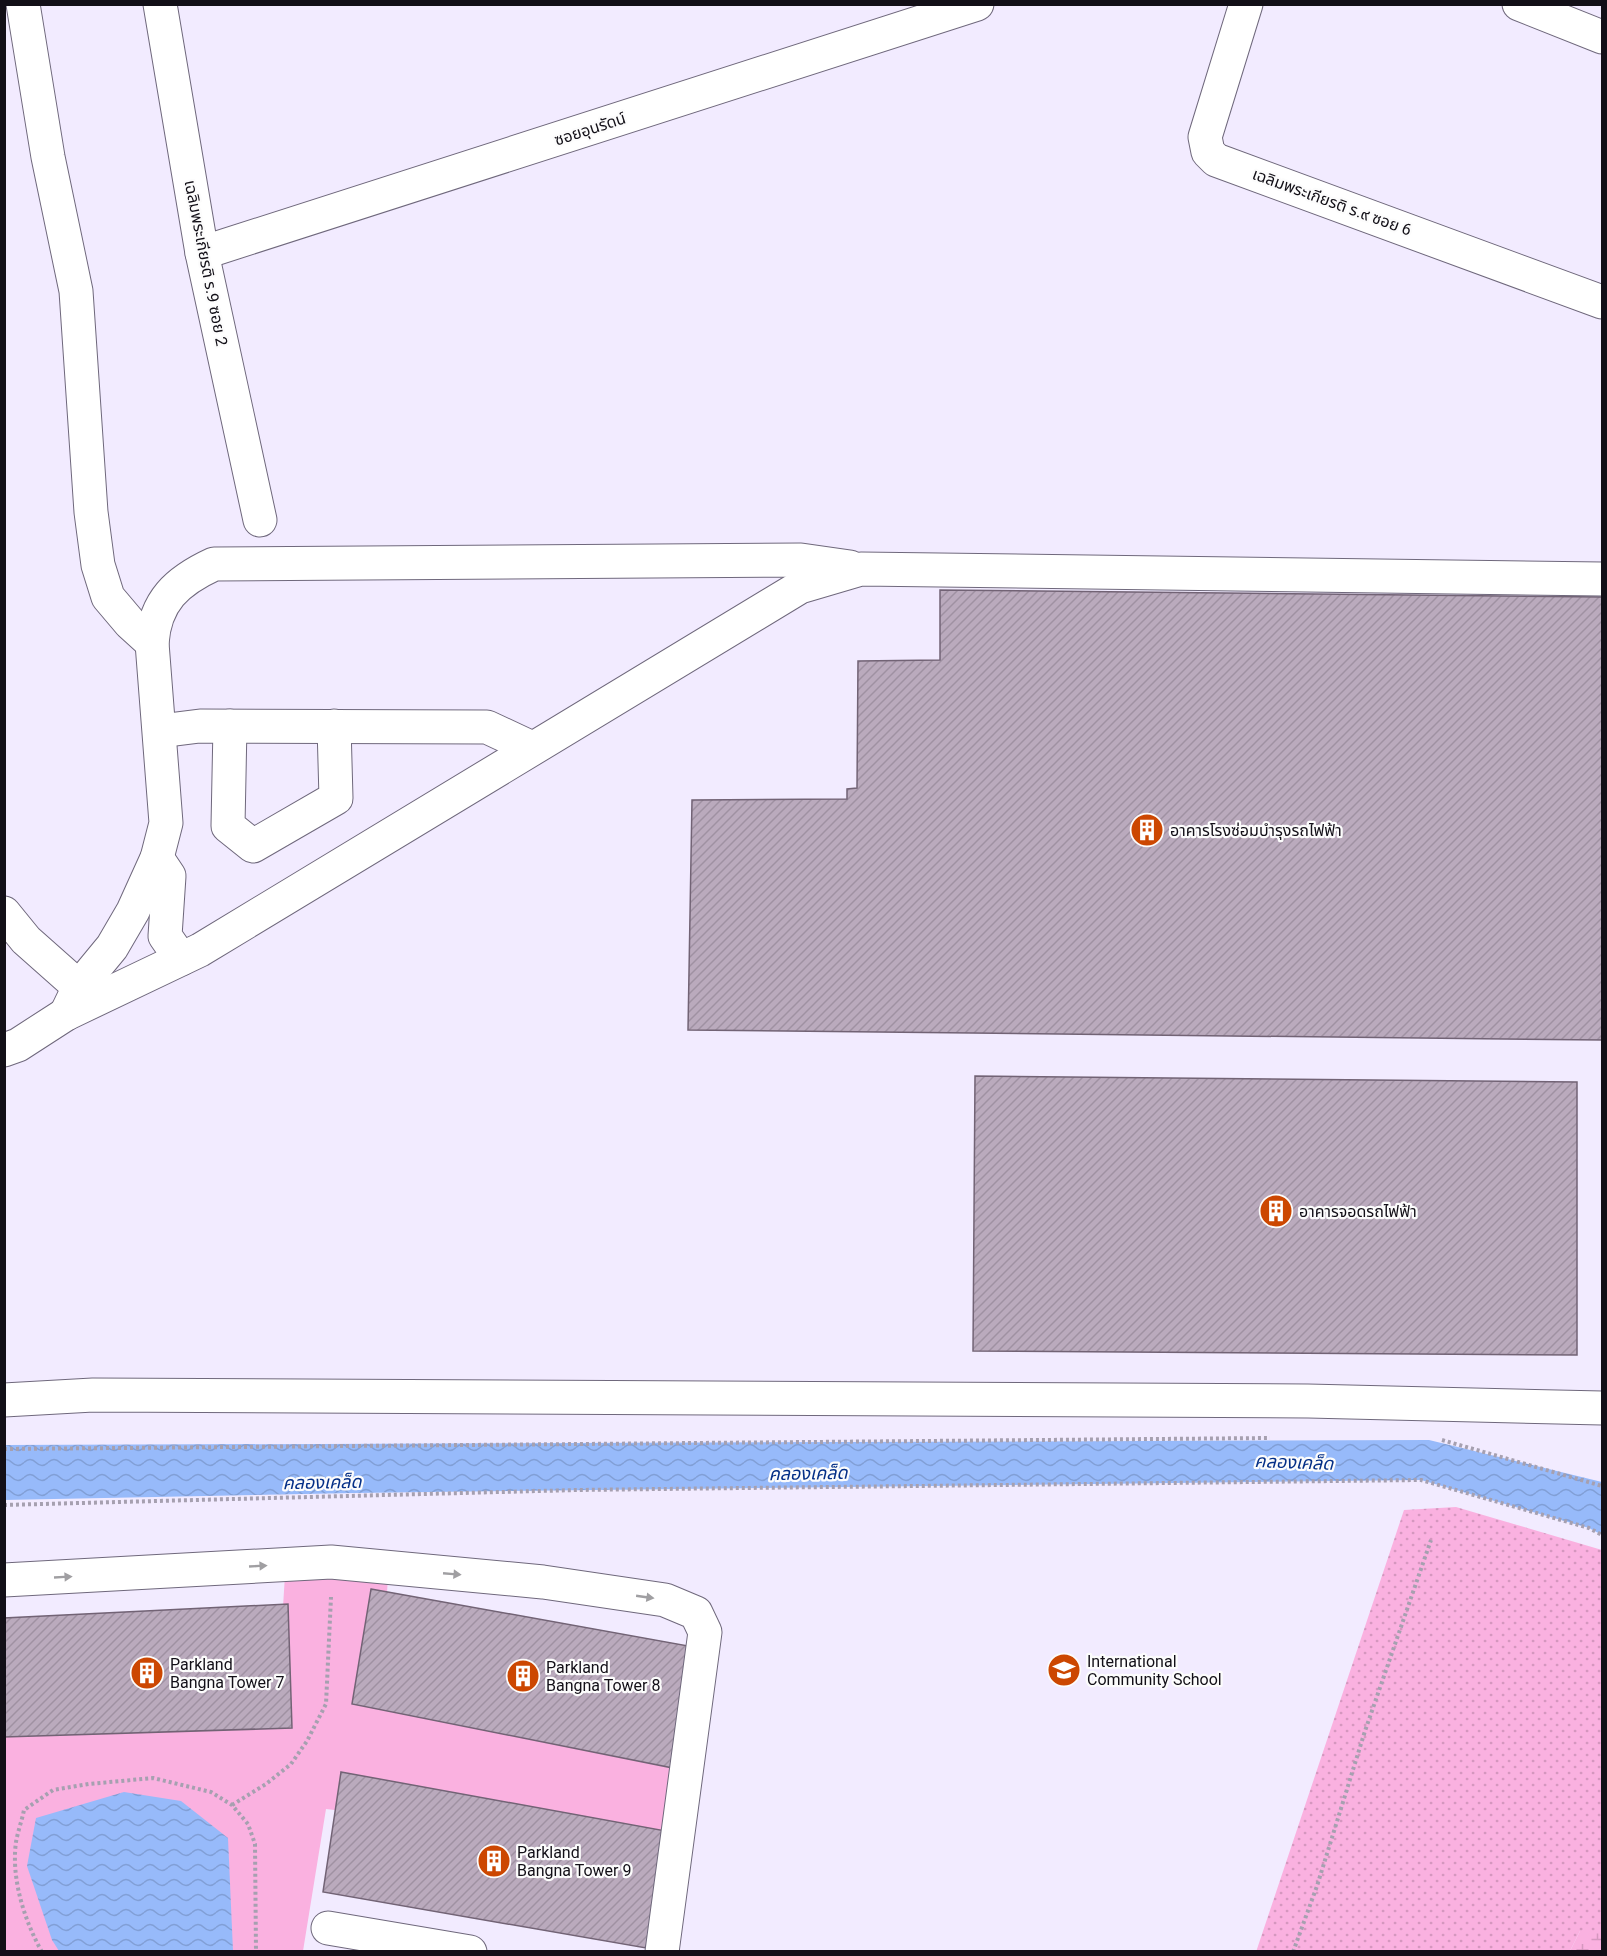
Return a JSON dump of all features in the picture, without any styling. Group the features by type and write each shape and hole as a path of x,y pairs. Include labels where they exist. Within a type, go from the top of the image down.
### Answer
{"street":[{"path":"22,4 48,157 76,291 90,488 98,565 108,597 130,623 152,643"},
{"name":"ซอยอุนรัดน์","path":"202,253 977,4"},
{"name":"เฉลิมพระเกียรติ ร.๙ ซอย 6","path":"1246,4 1205,137 1208,152 1216,160 1602,302"},
{"path":"1520,4 1602,37"},
{"name":"เฉลิมพระเกียรติ ร.9 ซอย 2","path":"161,5 202,253 260,520"},
{"path":"4,1050 18,1045 73,1001 112,947 133,911 158,858 166,823 152,643 154,624 175,588 193,573 214,564 801,560 861,569 1602,579"},
{"path":"73,1001 182,959 210,944 800,587 861,569"},
{"path":"160,731 201,726 487,727 532,748"},
{"path":"230,726 228,826 253,846 336,798 334,726"},
{"path":"158,858 169,876 165,936 182,959"},
{"path":"4,913 73,1001"},
{"path":"4,1400 105,1395 1260,1401 1602,1408"},
{"path":"4,1580 331,1562 543,1582 666,1600 696,1613 705,1632 662,1952"},
{"path":"328,1928 470,1952"}],"path":[{"path":"4,1449 1274,1438"},
{"path":"1440,1440 1602,1486"},
{"path":"4,1505 577,1490 1421,1480 1589,1528 1602,1534"},
{"path":"1293,1952 1317,1886 1365,1731 1431,1540"},
{"path":"232,1805 266,1784 291,1764 307,1741 326,1704 331,1562"},
{"path":"42,1952 29,1930 16,1873 16,1844 24,1810 54,1790 153,1778 211,1792 232,1805 248,1824 255,1844 256,1952"}],"green space":[{"path":"1456,1507 1602,1550 1602,1931 1580,1931 1570,1951 1256,1952 1404,1510"},
{"path":"285,1575 388,1578 380,1693 685,1742 671,1849 326,1809 303,1951 5,1952 4,1724 276,1718"},
{"path":"1580,1931 1602,1931 1602,1951 1570,1951"}],"water":[{"name":"คลองเคล็ด","path":"1429,1440 1602,1482 1602,1535 1589,1528 1421,1480 354,1493 4,1500 5,1445"},
{"path":"124,1792 181,1801 228,1838 233,1951 59,1951 52,1940 27,1866 36,1818"}],"building":[{"name":"อาคารโรงซ่อมบำรุงรถไฟฟ้า","path":"940,590 1602,597 1602,1040 688,1030 692,800 847,799 847,789 857,788 858,661 940,660"},
{"name":"อาคารจอดรถไฟฟ้า","path":"975,1076 1577,1082 1577,1355 973,1351"},
{"name":"Parkland Bangna Tower 8","path":"371,1589 694,1647 673,1768 352,1704"},
{"name":"Parkland Bangna Tower 7","path":"288,1604 292,1728 4,1737 4,1618"},
{"name":"Parkland Bangna Tower 9","path":"341,1772 666,1831 646,1948 323,1892"}],"place":[{"name":"อาคารโรงซ่อมบำรุงรถไฟฟ้า","path":"1147,830"},
{"name":"อาคารจอดรถไฟฟ้า","path":"1276,1211"},
{"name":"International Community School","path":"1064,1670"},
{"name":"Parkland Bangna Tower 7","path":"147,1673"},
{"name":"Parkland Bangna Tower 8","path":"523,1676"},
{"name":"Parkland Bangna Tower 9","path":"494,1861"}]}
